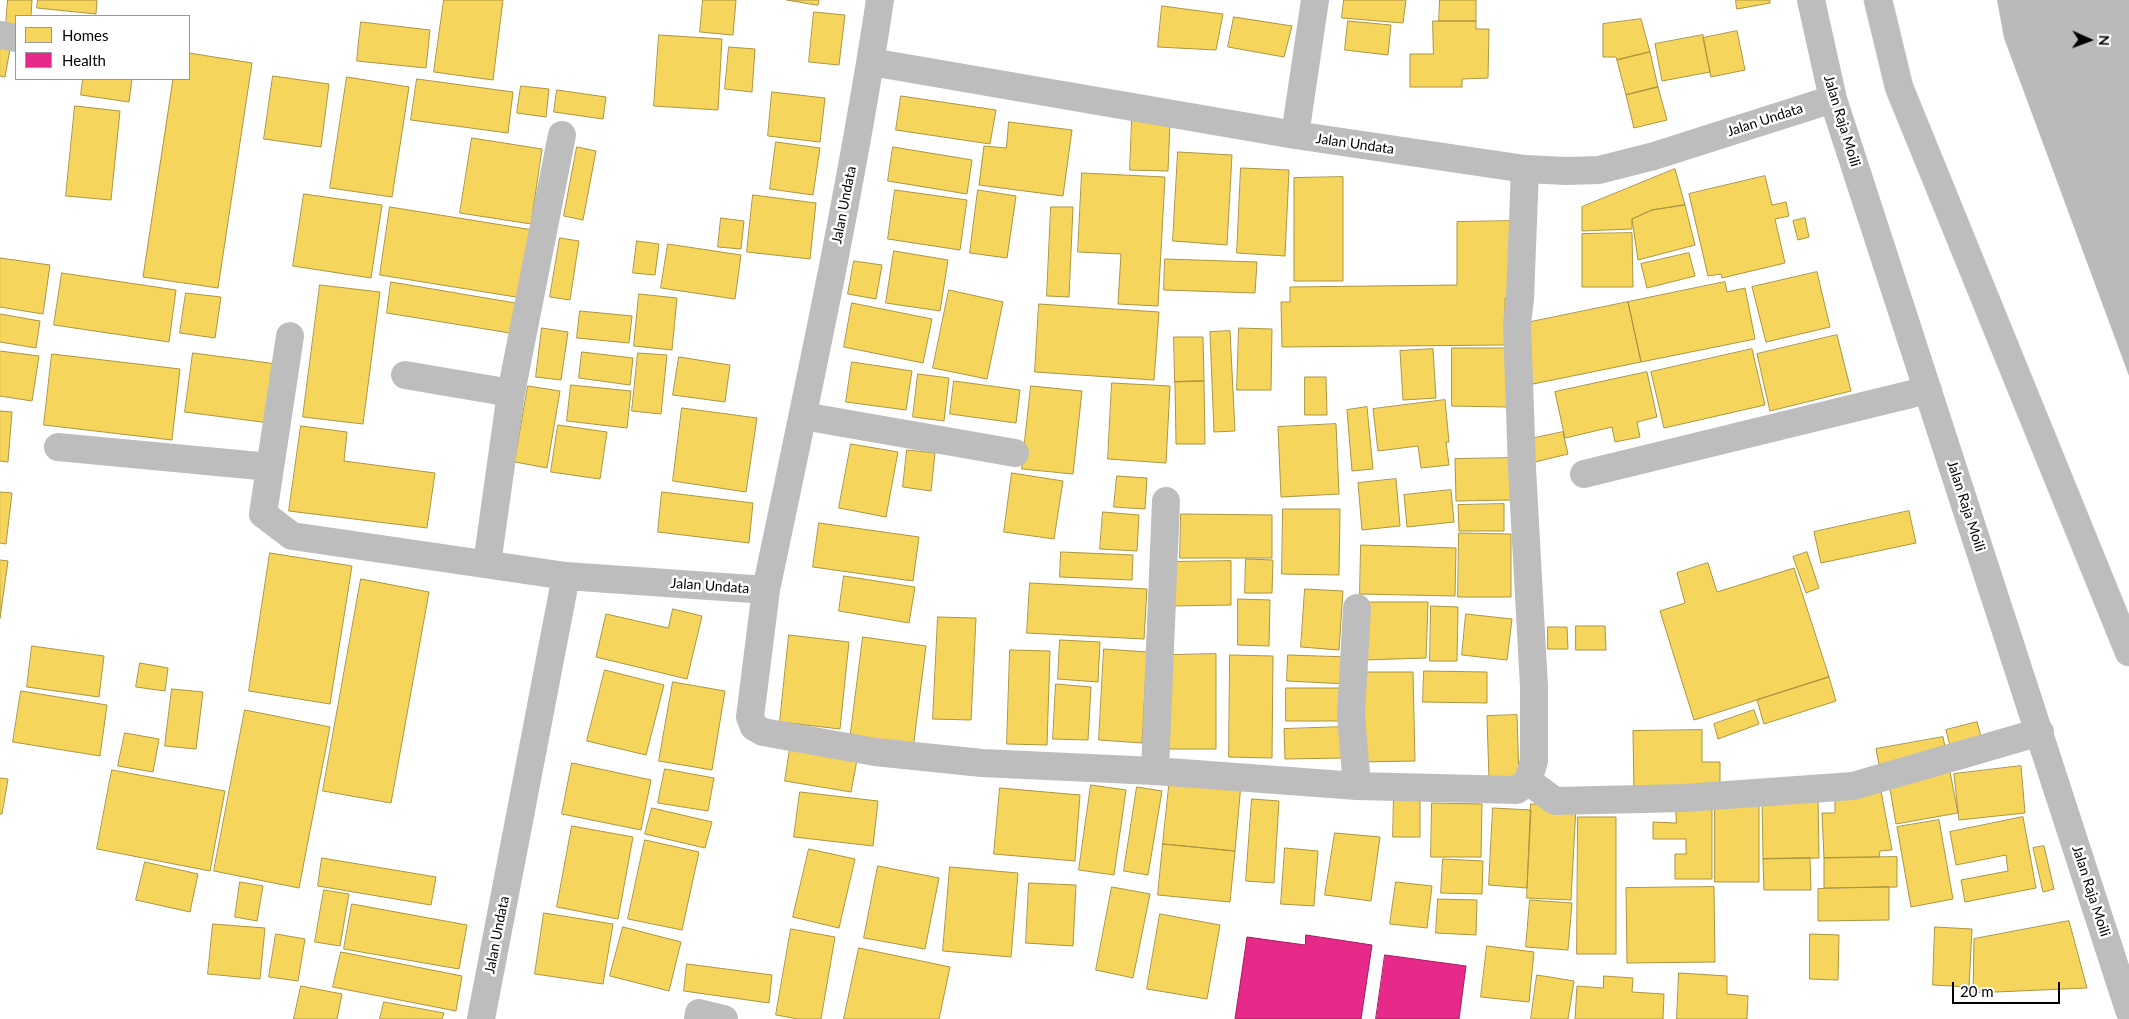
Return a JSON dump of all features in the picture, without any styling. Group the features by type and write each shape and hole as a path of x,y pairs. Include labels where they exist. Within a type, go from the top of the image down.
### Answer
{"street":[{"name":"Jalan Undata","path":"481,1019 566,576 766,590 820,337 871,62 880,0"},
{"path":"1295,135 1315,0"},
{"name":"Jalan Raja Moili","path":"1811,0 1833,99 2129,1010"},
{"path":"1878,0 1899,87 2129,652"},
{"path":"0,36 15,38"},
{"name":"Jalan Undata","path":"871,62 1295,135 1525,169 1566,172 1599,170 1654,156 1833,99"},
{"path":"487,564 511,393 562,135"},
{"path":"766,590 750,717 754,727 763,732 875,752 963,761 1357,786 1517,790 1528,781 1534,761 1534,687 1516,324 1520,299 1525,169"},
{"path":"290,336 262,514 292,536 566,576"},
{"path":"405,375 511,393"},
{"path":"1584,474 1928,390"},
{"path":"803,416 1015,453"},
{"path":"58,447 270,467"},
{"path":"1155,772 1166,502"},
{"path":"1357,786 1351,716 1358,608"},
{"path":"1528,781 1555,801 1685,798 1853,786 2040,732"},
{"path":"698,1019 699,1013 724,1019"}],"shaded area":[{"path":"1997,0 2129,0 2129,376 2004,38"}],"building: Homes":[{"path":"8,0 32,0 31,15 15,15 15,25 6,25"},
{"path":"38,0 97,0 96,14 37,8"},
{"path":"444,0 503,0 493,80 434,72"},
{"path":"703,0 736,0 733,35 700,32"},
{"path":"787,0 819,0 818,5"},
{"path":"1344,0 1406,0 1403,23 1342,18"},
{"path":"1440,0 1476,0 1476,21 1439,21"},
{"path":"1736,0 1770,0 1770,3 1737,9"},
{"path":"1162,6 1223,14 1216,50 1158,47"},
{"path":"814,12 845,15 839,65 809,62"},
{"path":"1234,17 1292,26 1284,57 1228,47"},
{"path":"1641,19 1650,52 1617,60 1616,57 1603,57 1603,24"},
{"path":"1348,21 1391,25 1388,55 1345,50"},
{"path":"1433,21 1476,21 1476,29 1489,29 1488,78 1462,79 1462,87 1410,87 1410,54 1433,54"},
{"path":"361,22 430,30 426,68 357,61"},
{"path":"1737,31 1745,70 1711,77 1703,38"},
{"path":"659,35 722,39 718,110 654,106"},
{"path":"1703,35 1710,72 1662,81 1655,44"},
{"path":"0,36 12,38 5,77 0,76"},
{"path":"729,47 755,49 752,92 725,89"},
{"path":"1650,52 1658,87 1626,95 1617,60"},
{"path":"190,53 252,63 218,288 143,277 173,80 190,80"},
{"path":"273,76 329,84 321,147 264,139"},
{"path":"347,77 409,87 392,197 330,188"},
{"path":"417,79 513,92 508,133 411,120"},
{"path":"83,80 132,80 129,102 81,95"},
{"path":"521,86 549,89 546,117 517,113"},
{"path":"1658,87 1667,120 1634,128 1626,95"},
{"path":"557,90 606,97 603,119 554,112"},
{"path":"772,92 825,98 820,142 768,136"},
{"path":"901,96 996,110 990,144 896,130"},
{"path":"75,106 120,111 111,200 66,196"},
{"path":"1132,120 1170,122 1168,171 1130,170"},
{"path":"1009,122 1072,130 1063,196 979,185 984,146 1006,148"},
{"path":"472,138 542,149 531,224 460,213"},
{"path":"776,142 820,148 813,195 770,189"},
{"path":"577,147 596,151 583,220 564,216"},
{"path":"893,147 972,160 967,194 888,181"},
{"path":"1178,152 1232,155 1227,245 1173,241"},
{"path":"1241,168 1289,170 1285,256 1237,253"},
{"path":"1675,169 1685,205 1652,210 1632,219 1632,229 1582,231 1582,207"},
{"path":"1082,173 1165,177 1158,306 1118,304 1121,254 1078,252"},
{"path":"1765,176 1772,205 1786,202 1789,216 1775,219 1785,263 1722,278 1721,274 1708,276 1689,194"},
{"path":"1343,177 1343,281 1294,281 1294,178"},
{"path":"895,190 967,200 960,250 888,239"},
{"path":"978,190 1016,196 1007,258 970,253"},
{"path":"304,194 382,205 371,278 293,266"},
{"path":"753,195 816,203 810,259 747,252"},
{"path":"1685,205 1695,245 1638,260 1632,219 1652,210"},
{"path":"390,207 533,230 522,298 380,275"},
{"path":"1051,207 1073,207 1069,297 1047,296"},
{"path":"721,218 744,221 741,249 718,247"},
{"path":"1805,218 1809,237 1798,240 1793,221"},
{"path":"1512,221 1513,298 1505,298 1505,345 1282,347 1281,302 1290,302 1290,287 1457,285 1457,222"},
{"path":"1632,233 1633,287 1582,287 1582,234"},
{"path":"560,238 579,241 570,300 550,297"},
{"path":"637,241 659,244 655,275 633,273"},
{"path":"668,244 741,255 735,299 661,288"},
{"path":"894,251 948,260 940,311 886,303"},
{"path":"1689,253 1695,276 1647,288 1641,264"},
{"path":"0,258 50,265 43,314 0,307"},
{"path":"1165,259 1257,262 1255,293 1164,290"},
{"path":"854,261 882,265 876,299 848,294"},
{"path":"1817,272 1830,327 1766,342 1752,287"},
{"path":"62,273 176,290 169,342 54,325"},
{"path":"391,282 521,304 516,334 387,313"},
{"path":"1725,282 1727,292 1745,288 1755,339 1641,362 1628,302"},
{"path":"320,285 380,292 363,424 303,417"},
{"path":"949,290 1003,302 987,379 933,368"},
{"path":"186,293 221,297 215,338 180,333"},
{"path":"639,294 677,298 672,350 634,346"},
{"path":"1628,302 1641,362 1533,384 1521,324"},
{"path":"852,303 932,319 923,363 844,347"},
{"path":"1039,304 1159,312 1154,380 1035,372"},
{"path":"580,311 632,316 629,343 577,338"},
{"path":"0,314 40,321 36,348 0,342"},
{"path":"542,328 568,332 561,380 536,377"},
{"path":"1239,328 1272,329 1271,390 1237,390"},
{"path":"1230,331 1235,431 1214,432 1210,332"},
{"path":"1837,335 1851,391 1770,411 1757,354"},
{"path":"1174,337 1203,337 1204,381 1175,382"},
{"path":"1452,348 1507,348 1507,407 1452,406"},
{"path":"1433,349 1436,398 1403,400 1400,351"},
{"path":"1752,349 1765,405 1664,428 1651,372"},
{"path":"0,351 39,356 32,401 0,396"},
{"path":"582,352 633,358 630,385 579,378"},
{"path":"193,353 277,364 269,423 185,412"},
{"path":"638,353 667,355 661,414 632,411"},
{"path":"52,354 180,369 172,440 44,425"},
{"path":"679,357 730,365 725,402 673,395"},
{"path":"852,362 912,371 906,410 846,402"},
{"path":"1647,372 1657,417 1637,422 1640,437 1615,442 1612,427 1565,438 1555,392"},
{"path":"918,374 949,378 944,421 913,417"},
{"path":"1305,377 1326,377 1327,415 1305,415"},
{"path":"954,381 1020,390 1016,423 950,414"},
{"path":"1204,381 1205,444 1176,444 1175,382"},
{"path":"1112,383 1170,386 1166,463 1108,459"},
{"path":"571,385 631,391 627,428 567,421"},
{"path":"528,386 560,391 547,468 515,462"},
{"path":"1031,386 1082,391 1073,474 1022,469"},
{"path":"1445,400 1449,442 1446,442 1449,465 1421,468 1418,446 1378,451 1373,409"},
{"path":"1367,407 1373,469 1352,471 1347,410"},
{"path":"682,408 757,418 746,492 673,481"},
{"path":"0,411 12,412 8,462 0,461"},
{"path":"1336,424 1339,494 1281,497 1278,427"},
{"path":"558,425 607,432 600,479 551,472"},
{"path":"301,426 347,432 344,461 435,473 427,528 289,511"},
{"path":"1563,432 1568,454 1535,462 1530,439"},
{"path":"851,444 898,452 886,517 839,508"},
{"path":"907,450 935,453 931,491 903,487"},
{"path":"1511,458 1512,500 1456,501 1455,459"},
{"path":"1012,473 1063,481 1054,539 1004,532"},
{"path":"1117,476 1147,478 1145,509 1114,507"},
{"path":"1396,479 1400,526 1362,530 1358,483"},
{"path":"1451,490 1454,522 1407,527 1404,495"},
{"path":"0,492 12,493 6,544 0,543"},
{"path":"662,492 753,503 749,543 658,532"},
{"path":"1504,504 1504,531 1459,531 1458,505"},
{"path":"1283,509 1340,509 1339,575 1282,574"},
{"path":"1909,511 1916,543 1821,563 1814,532"},
{"path":"1103,512 1139,515 1137,551 1100,549"},
{"path":"1181,514 1272,515 1272,558 1180,558"},
{"path":"819,523 919,537 913,581 813,567"},
{"path":"1459,533 1511,534 1511,597 1458,597"},
{"path":"1361,545 1456,548 1455,596 1360,594"},
{"path":"1061,552 1133,555 1132,580 1060,577"},
{"path":"1807,552 1819,588 1806,593 1793,557"},
{"path":"270,553 352,566 330,704 249,691"},
{"path":"1246,559 1273,560 1272,593 1245,593"},
{"path":"0,560 8,561 0,618"},
{"path":"1231,561 1231,605 1172,606 1171,562"},
{"path":"1708,563 1717,592 1794,568 1829,677 1694,720 1660,611 1685,603 1677,573"},
{"path":"844,576 915,587 909,623 839,611"},
{"path":"361,579 429,592 391,803 323,791"},
{"path":"1030,583 1147,589 1144,639 1027,633"},
{"path":"1305,589 1343,591 1339,650 1301,647"},
{"path":"1238,599 1270,600 1269,646 1238,645"},
{"path":"1364,602 1428,602 1426,658 1363,660"},
{"path":"1431,606 1458,607 1457,661 1430,661"},
{"path":"673,609 702,616 687,679 596,657 606,614 668,628"},
{"path":"1466,614 1512,619 1507,660 1462,655"},
{"path":"938,617 976,618 971,720 933,719"},
{"path":"1576,626 1605,626 1606,650 1576,650"},
{"path":"1548,627 1567,627 1568,649 1548,649"},
{"path":"789,635 849,642 840,729 780,722"},
{"path":"863,637 926,646 913,749 850,740"},
{"path":"1060,640 1100,642 1098,682 1058,679"},
{"path":"32,646 104,656 99,697 27,687"},
{"path":"1104,649 1147,652 1142,743 1099,740"},
{"path":"1010,650 1050,651 1047,745 1007,744"},
{"path":"1216,654 1216,749 1169,749 1171,655"},
{"path":"1230,655 1273,656 1272,758 1229,757"},
{"path":"1288,655 1349,657 1348,684 1287,681"},
{"path":"140,663 168,668 165,691 136,687"},
{"path":"605,670 664,685 646,755 587,741"},
{"path":"1424,671 1487,672 1487,703 1423,702"},
{"path":"1358,672 1413,672 1415,761 1359,762"},
{"path":"1829,677 1836,701 1764,724 1757,700"},
{"path":"673,682 725,691 712,770 659,761"},
{"path":"1056,684 1091,687 1088,740 1053,739"},
{"path":"1286,688 1351,688 1351,721 1286,721"},
{"path":"172,689 203,692 196,749 165,746"},
{"path":"21,691 107,705 100,756 13,742"},
{"path":"245,710 330,727 299,888 214,871"},
{"path":"1754,710 1759,724 1718,739 1714,724"},
{"path":"1517,715 1519,778 1489,780 1487,716"},
{"path":"1977,722 1988,761 1956,770 1946,730"},
{"path":"1343,727 1344,758 1285,759 1284,729"},
{"path":"1702,730 1702,762 1720,762 1720,794 1634,794 1633,731"},
{"path":"125,733 159,739 153,772 118,766"},
{"path":"1943,737 1949,766 1882,780 1876,749"},
{"path":"790,749 857,760 851,792 785,781"},
{"path":"572,763 651,780 641,830 562,814"},
{"path":"2021,766 2025,813 1959,820 1954,774"},
{"path":"665,769 714,778 708,811 658,803"},
{"path":"112,770 225,791 210,871 97,849"},
{"path":"1950,772 1958,813 1896,824 1889,783"},
{"path":"1170,777 1241,784 1235,851 1163,844"},
{"path":"0,778 8,779 2,814 0,814"},
{"path":"1091,785 1126,790 1114,875 1079,870"},
{"path":"1137,787 1162,791 1148,875 1124,871"},
{"path":"1000,788 1080,795 1075,861 994,854"},
{"path":"1881,791 1892,850 1880,851 1879,857 1824,858 1822,813 1835,813 1835,792"},
{"path":"800,792 878,801 873,846 794,837"},
{"path":"1394,795 1420,795 1420,837 1393,837"},
{"path":"1818,795 1819,858 1763,859 1762,796"},
{"path":"1715,798 1759,799 1759,882 1715,882"},
{"path":"1252,799 1279,801 1274,883 1246,881"},
{"path":"1432,803 1482,804 1481,857 1431,857"},
{"path":"1531,804 1576,806 1571,900 1527,898"},
{"path":"1676,806 1712,806 1712,879 1675,879 1675,854 1686,854 1686,839 1653,839 1653,822 1676,823"},
{"path":"652,808 712,822 705,848 645,834"},
{"path":"1493,808 1531,810 1527,888 1489,885"},
{"path":"1578,817 1616,817 1616,954 1577,954"},
{"path":"2023,817 2036,888 1965,902 1961,880 2008,871 2006,855 1956,865 1950,832"},
{"path":"1939,820 1953,899 1911,907 1897,827"},
{"path":"572,826 633,837 618,919 557,907"},
{"path":"1335,833 1380,837 1371,901 1325,895"},
{"path":"645,840 699,852 682,930 628,919"},
{"path":"1163,844 1235,851 1230,902 1158,895"},
{"path":"2044,846 2054,889 2043,892 2033,848"},
{"path":"1285,848 1318,851 1314,906 1281,904"},
{"path":"809,849 855,859 839,928 793,917"},
{"path":"1897,857 1897,887 1824,888 1824,858"},
{"path":"322,858 436,877 431,905 318,886"},
{"path":"1810,858 1811,890 1764,890 1763,859"},
{"path":"1443,859 1483,861 1482,894 1441,893"},
{"path":"145,862 198,874 190,912 136,900"},
{"path":"878,866 939,878 925,949 864,938"},
{"path":"950,867 1018,873 1011,957 943,951"},
{"path":"240,882 263,886 257,921 235,917"},
{"path":"1396,882 1432,886 1427,928 1390,924"},
{"path":"1029,883 1076,885 1073,946 1026,943"},
{"path":"1112,887 1150,894 1133,978 1096,970"},
{"path":"1714,887 1715,962 1627,963 1626,888"},
{"path":"1889,887 1889,920 1818,921 1818,889"},
{"path":"324,890 349,894 340,946 315,942"},
{"path":"1438,899 1477,900 1476,935 1436,933"},
{"path":"1530,900 1572,903 1568,950 1526,947"},
{"path":"352,904 467,925 459,969 344,949"},
{"path":"544,913 613,924 603,984 535,974"},
{"path":"1160,914 1220,925 1207,999 1147,989"},
{"path":"2069,921 2087,988 1973,993 1974,939"},
{"path":"213,924 265,928 260,979 208,974"},
{"path":"623,927 681,942 669,991 610,976"},
{"path":"1935,927 1972,929 1969,987 1933,985"},
{"path":"791,929 835,937 821,1019 798,1019 776,1015"},
{"path":"276,934 305,939 298,981 269,977"},
{"path":"1810,934 1839,935 1838,980 1810,979"},
{"path":"1487,946 1534,952 1529,1002 1481,997"},
{"path":"859,948 950,967 939,1019 844,1019"},
{"path":"341,952 462,976 456,1011 333,987"},
{"path":"687,964 772,975 769,1003 684,991"},
{"path":"1679,973 1727,976 1727,994 1748,996 1747,1019 1677,1019"},
{"path":"1537,975 1574,981 1568,1019 1531,1019"},
{"path":"1604,976 1633,978 1632,992 1664,994 1663,1019 1575,1019 1577,986 1603,988"},
{"path":"301,986 342,994 337,1019 294,1019"},
{"path":"384,1002 444,1013 442,1019 380,1019"}],"building: Health":[{"path":"1306,935 1372,945 1361,1019 1235,1019 1247,937 1305,945"},
{"path":"1385,955 1466,966 1459,1019 1376,1019"}]}
